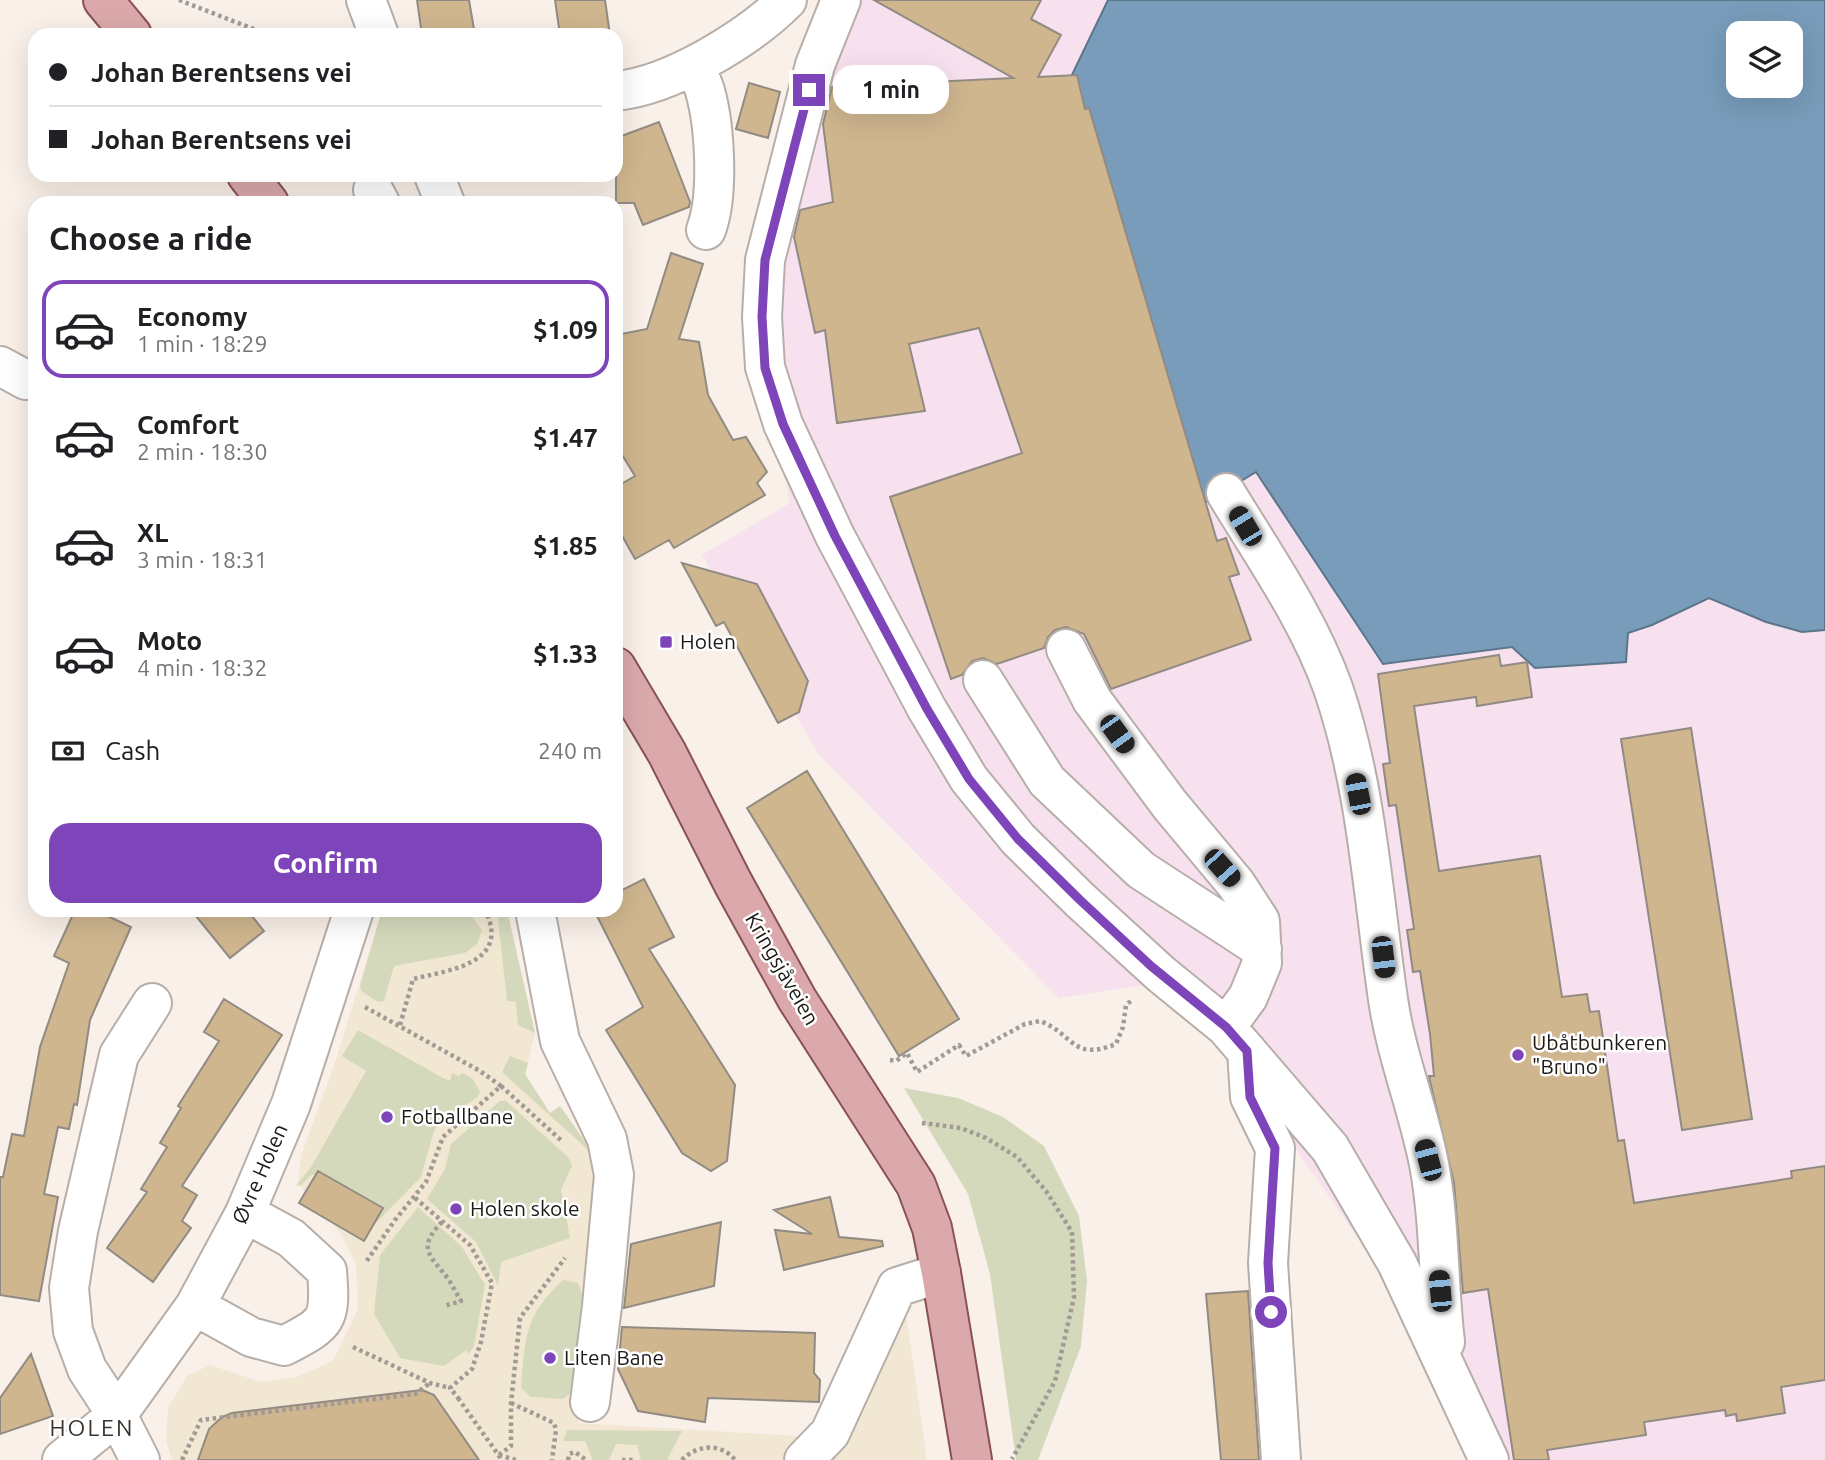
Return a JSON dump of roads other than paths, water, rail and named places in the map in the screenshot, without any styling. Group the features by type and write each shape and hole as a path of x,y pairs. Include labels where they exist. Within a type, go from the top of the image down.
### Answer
{"main road":[{"path":"103,0 126,28"},
{"path":"252,182 264,196"},
{"name":"Kringsjåveien","path":"623,679 667,753 790,987 916,1185 932,1228 972,1460"}],"street":[{"path":"366,0 376,28"},
{"path":"623,90 640,89 694,66 771,16 787,0"},
{"path":"841,0 815,65 765,260 762,317 765,368 783,424 835,536 927,709 969,779 1018,839 1080,900 1236,1039 1330,1148 1397,1262 1489,1460"},
{"path":"694,66 705,91 714,156 713,196 706,230"},
{"path":"1226,493 1297,609 1332,687 1350,752 1367,842 1388,1003 1428,1160 1436,1208 1438,1280 1449,1372"},
{"path":"1066,649 1092,700 1170,805 1236,884 1260,921 1262,963 1248,997 1236,1039 1250,1097 1275,1148 1268,1263 1281,1460"},
{"path":"984,680 1047,781 1141,870 1262,949"},
{"name":"Øvre Holen","path":"62,1460 117,1415 194,1306 245,1213 291,1104 352,917"},
{"path":"536,917 560,1041 607,1139 614,1175 603,1306 590,1402"},
{"path":"140,1460 117,1415 87,1369 73,1331 69,1288 78,1231 119,1055 152,1003"},
{"path":"194,1306 251,1337 284,1346 318,1328 329,1307 327,1271 291,1238 245,1213"},
{"path":"804,1460 830,1433 897,1287 941,1273"}],"water":[{"path":"1108,0 1825,0 1825,630 1802,632 1766,622 1709,598 1652,625 1628,633 1626,662 1535,668 1512,647 1383,664 1256,472 1200,506 1068,83"}],"place":[{"name":"Holen","path":"666,642"},
{"name":"Ubåtbunkeren \"Bruno\"","path":"1518,1055"},
{"name":"Fotballbane","path":"387,1117"},
{"name":"Holen skole","path":"456,1209"},
{"name":"Liten Bane","path":"550,1358"}],"district":[{"name":"HOLEN","path":"92,1428"}]}
